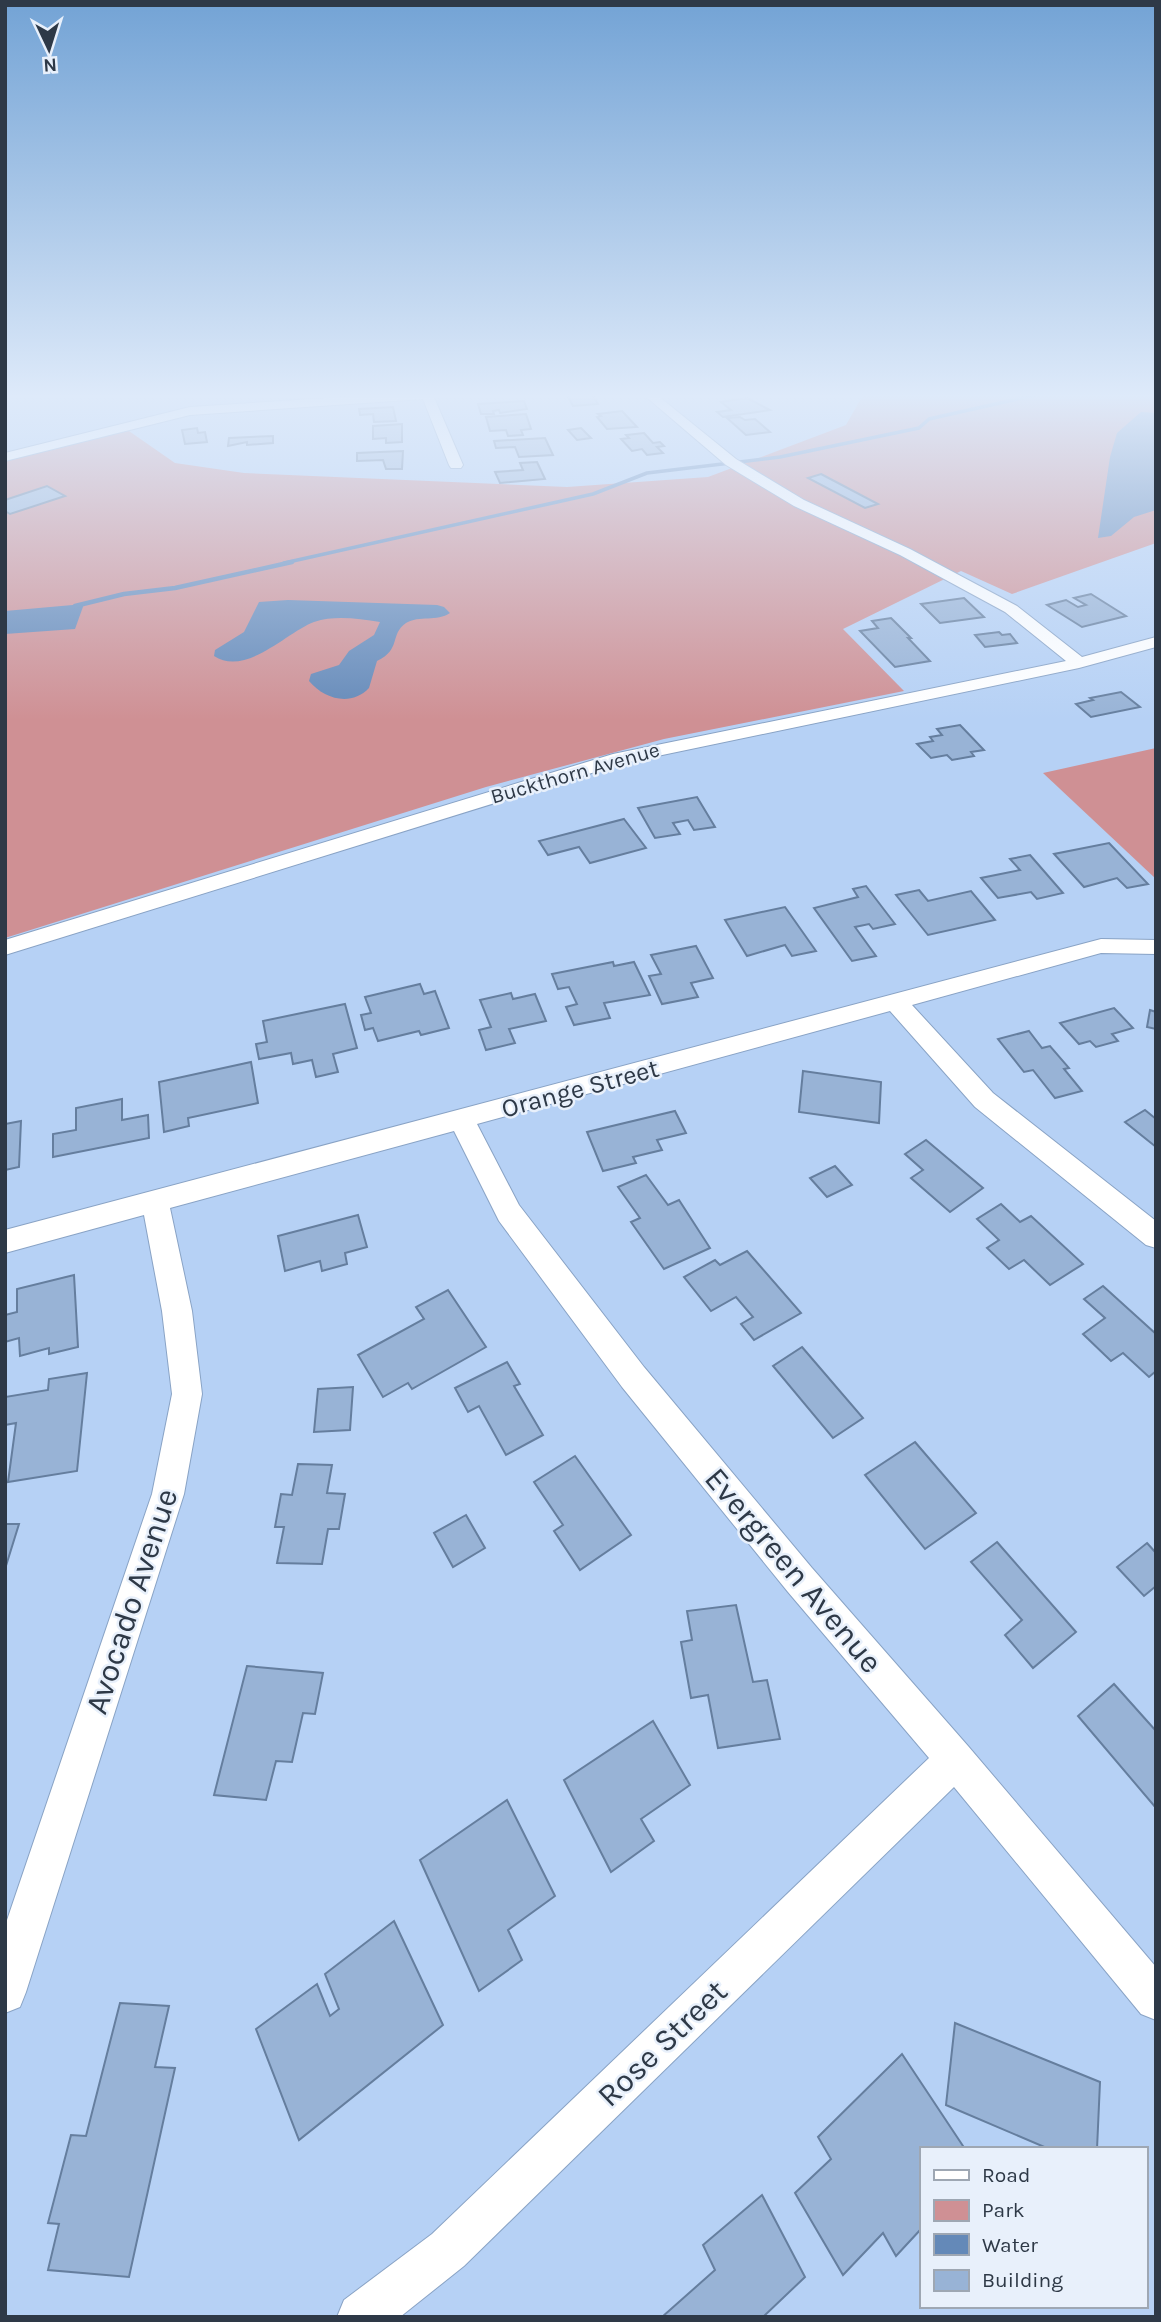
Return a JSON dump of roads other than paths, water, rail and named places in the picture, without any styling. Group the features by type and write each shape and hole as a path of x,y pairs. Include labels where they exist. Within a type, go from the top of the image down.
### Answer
{"street":[{"path":"800,503 905,552 1011,609 1079,663"},
{"name":"Buckthorn Avenue","path":"5,948 621,758 1079,663 1156,642"},
{"name":"Orange Street","path":"5,1242 1101,946 1156,947"},
{"path":"896,1003 984,1100 1156,1237"},
{"name":"Evergreen Avenue","path":"461,1119 509,1213 633,1377 800,1580 955,1759 1156,1999"},
{"name":"Avocado Avenue","path":"5,1992 168,1494 187,1394 177,1311 155,1202"},
{"name":"Rose Street","path":"361,2317 448,2250 955,1759"}],"water":[{"path":"1103,503 1156,503 1156,510 1134,517 1111,536 1098,538"},
{"path":"288,600 437,605 450,613 406,623 398,632 390,652 377,661 369,688 362,694 346,699 330,696 315,687 309,681 311,674 339,665 349,651 374,635 380,622 347,618 322,620 303,627 253,657 226,661 214,656 215,650 244,632 259,602"},
{"path":"84,604 75,629 5,634 5,611"}],"waterway":[{"path":"284,563 551,503"},
{"path":"75,606 124,594 175,588 292,562"}]}
